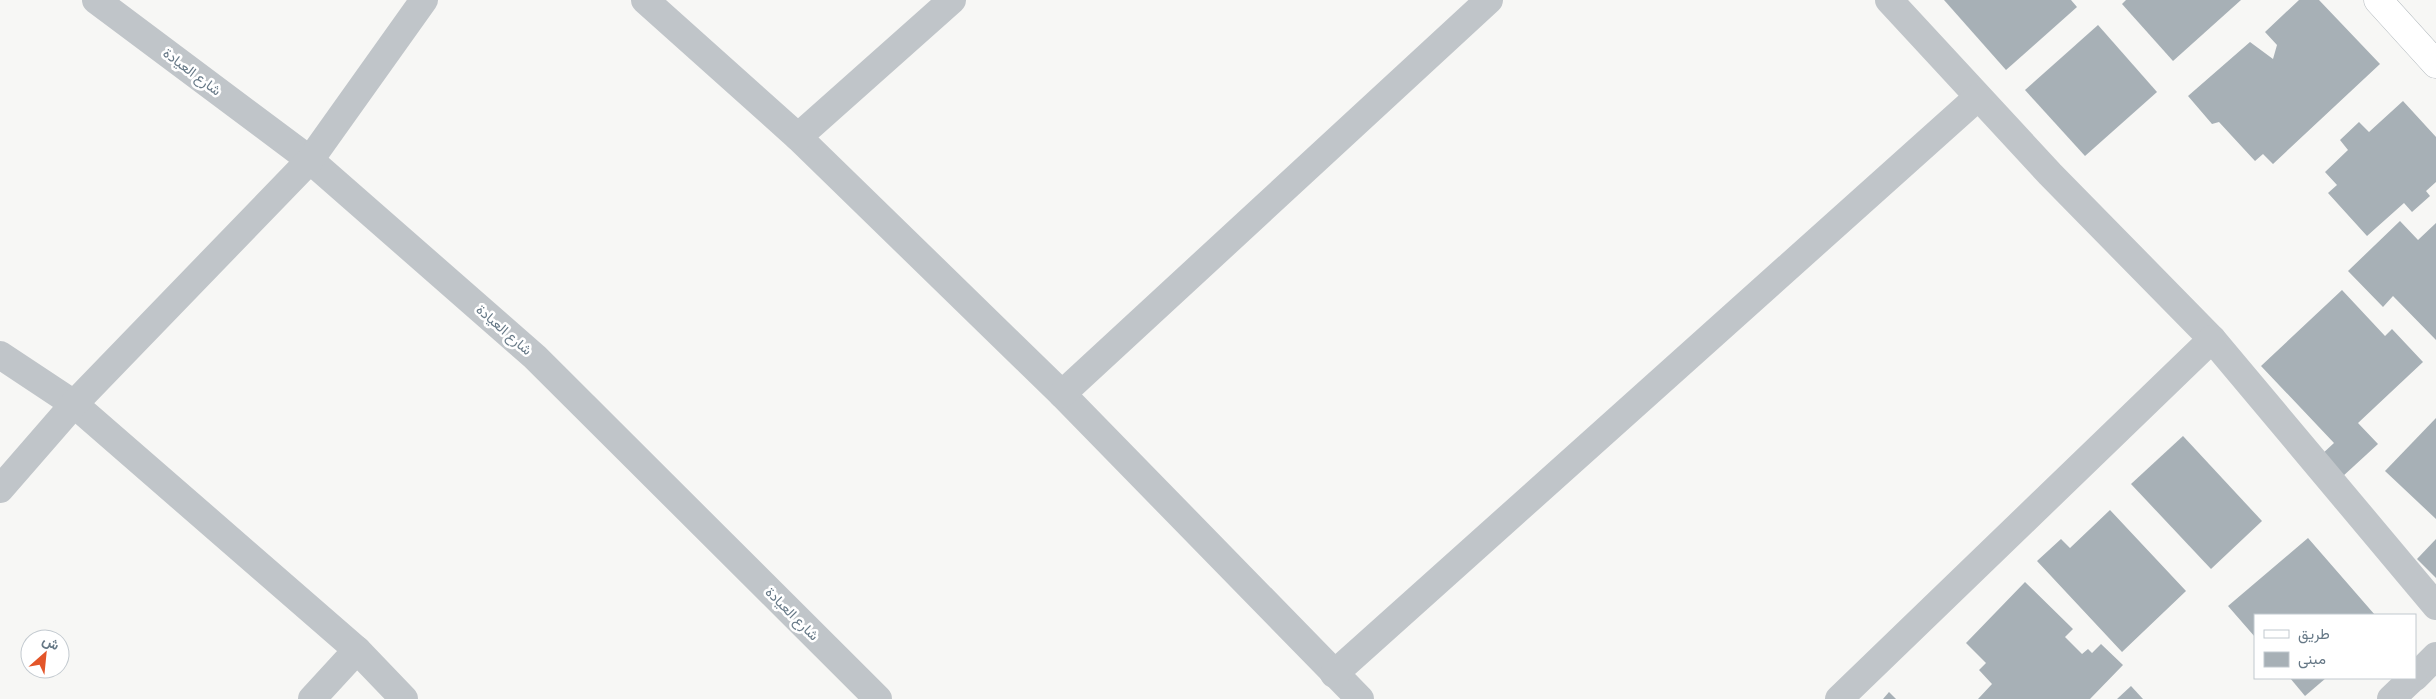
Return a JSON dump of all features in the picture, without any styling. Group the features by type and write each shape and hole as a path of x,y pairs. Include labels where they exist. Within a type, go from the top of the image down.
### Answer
{"main road":[{"path":"2378,0 2436,64"}],"street":[{"name":"شارع العيادة","path":"96,0 310,160 534,357 878,699"},
{"path":"0,489 74,404 310,160 424,0"},
{"path":"645,0 798,137 1062,394 1360,699"},
{"path":"798,137 952,0"},
{"path":"1062,394 1489,0"},
{"path":"1889,0 1978,98 2212,338 2436,606"},
{"path":"1334,674 1978,98"},
{"path":"1839,699 2212,338"},
{"path":"0,356 74,404 357,650 404,699"},
{"path":"312,699 357,650"},
{"path":"2416,675 2436,656"},
{"path":"2391,699 2412,679"}],"building":[{"path":"1944,0 2071,0 2077,7 2006,70"},
{"path":"2126,0 2241,0 2173,61 2122,4"},
{"path":"2299,0 2319,0 2380,64 2273,164 2263,154 2255,161 2219,122 2212,124 2188,96 2250,42 2273,59 2277,45 2265,32"},
{"path":"2098,25 2157,92 2085,156 2025,90"},
{"path":"2403,101 2436,137 2436,182 2426,191 2430,196 2412,212 2404,203 2367,236 2328,193 2337,185 2325,172 2348,150 2340,140 2359,122 2369,132"},
{"path":"2400,221 2418,240 2436,223 2436,340 2393,296 2383,307 2348,271"},
{"path":"2342,290 2385,336 2392,329 2423,362 2358,423 2378,444 2342,477 2321,455 2334,443 2261,366"},
{"path":"2436,418 2436,519 2385,471"},
{"path":"2183,436 2262,521 2211,569 2131,484"},
{"path":"2110,510 2186,591 2122,652 2037,561 2061,539 2070,548"},
{"path":"2308,538 2374,614 2254,614 2254,636 2228,606"},
{"path":"2436,539 2436,578 2417,559"},
{"path":"2025,582 2073,629 2065,637 2082,654 2088,649 2092,653 2101,644 2123,665 2090,699 1978,699 1992,684 1979,670 1986,663 1966,643"},
{"path":"2291,679 2325,679 2305,696"},
{"path":"2131,686 2143,699 2117,699"},
{"path":"1889,692 1896,699 1883,699"}]}
